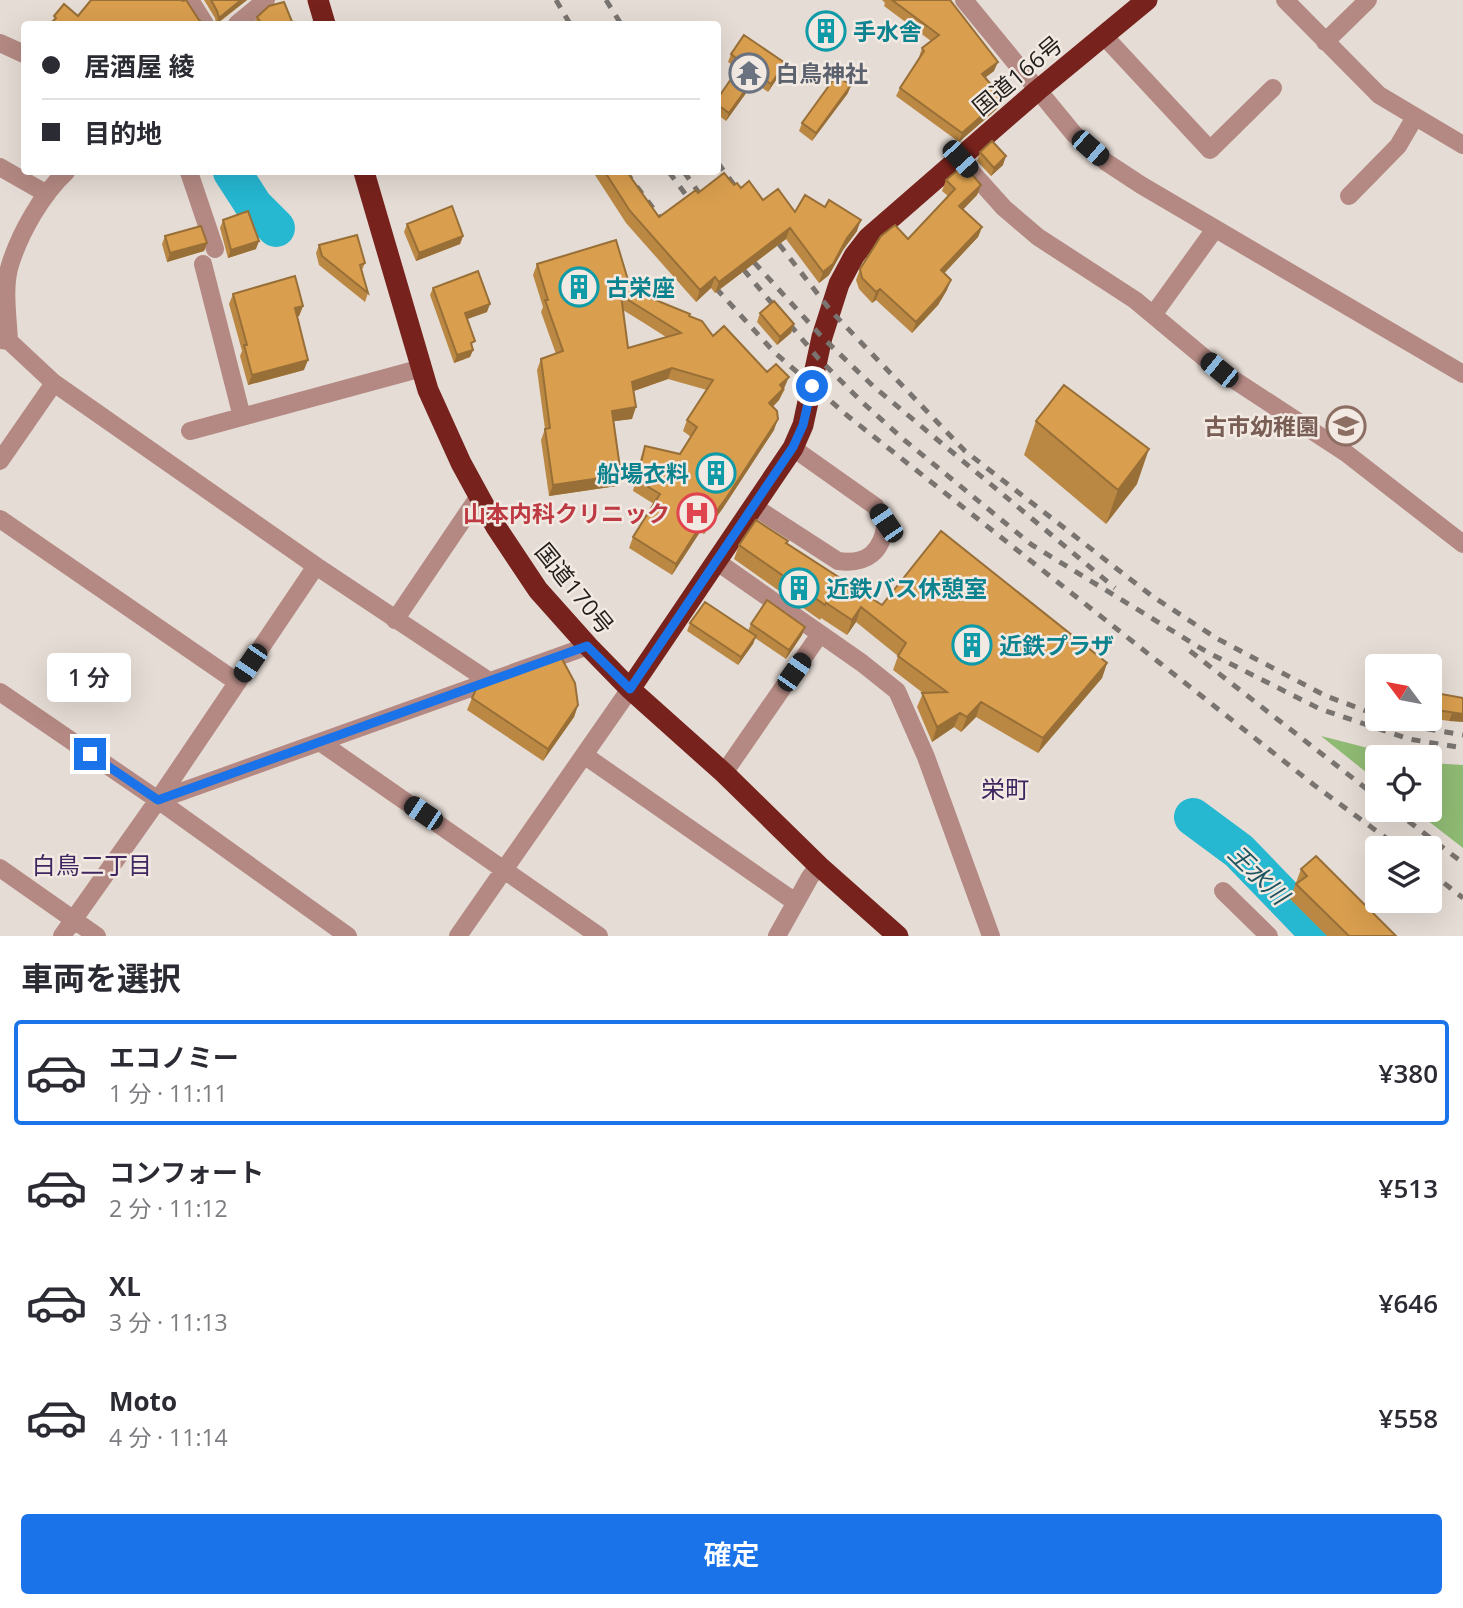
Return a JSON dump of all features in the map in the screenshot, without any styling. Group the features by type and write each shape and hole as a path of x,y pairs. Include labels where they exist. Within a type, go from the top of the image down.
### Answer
{"highway":[{"path":"318,0 324,21"},
{"name":"国道166号","path":"630,689 793,447 803,425 822,337 846,270 868,238 1038,90 1147,0"},
{"name":"国道170号","path":"365,175 428,390 461,463 496,527 538,590 587,646 630,689 898,936"}],"street":[{"path":"190,0 203,21"},
{"path":"241,21 266,0"},
{"path":"964,0 1074,134 1106,162 1463,374"},
{"path":"1285,0 1379,95 1463,145"},
{"path":"1325,42 1368,0"},
{"path":"1104,36 1210,150 1273,88"},
{"path":"0,43 21,50"},
{"path":"1349,196 1398,146 1415,117"},
{"path":"960,159 1004,208 1038,237 1135,300 1219,370 1346,453 1463,544"},
{"path":"0,167 47,194"},
{"path":"63,175 35,210 5,264 7,295 4,341 54,383 316,566 489,681"},
{"path":"191,175 215,249"},
{"path":"1153,315 1215,229"},
{"path":"203,264 242,417"},
{"path":"190,431 422,368"},
{"path":"0,461 54,383"},
{"path":"753,506 838,561 854,564 871,556 884,537 886,523 875,506 793,447"},
{"path":"396,620 479,496"},
{"path":"0,519 237,682"},
{"path":"716,561 897,691 931,770 991,936"},
{"path":"62,936 158,800 316,566"},
{"path":"724,773 820,634"},
{"path":"158,800 587,646"},
{"path":"458,936 630,689"},
{"path":"0,692 158,800 348,936"},
{"path":"320,742 599,936"},
{"path":"584,755 792,899"},
{"path":"777,936 792,899 819,866"},
{"path":"0,868 97,936"},
{"path":"1223,891 1269,936"}],"green space":[{"path":"1321,736 1365,747 1365,771"},
{"path":"1442,764 1463,765 1463,848 1429,822 1442,822"}],"building":[{"path":"91,0 186,0 200,21 53,21 64,4 78,16"},
{"path":"211,0 241,0 219,18"},
{"path":"892,0 950,0 998,62 982,74 1002,98 962,133 900,88 924,51 922,48 939,35"},
{"path":"284,2 292,21 260,21 257,17 269,6"},
{"path":"744,35 785,63 771,84 757,74 729,113 721,107 721,94 742,63 731,54"},
{"path":"836,76 851,85 816,133 802,123"},
{"path":"992,141 1006,156 994,168 980,152"},
{"path":"964,165 981,185 959,206 982,227 941,270 951,280 916,322 880,289 876,292 862,278 860,269 881,236 895,225 908,239 955,189 946,180"},
{"path":"724,173 734,185 737,183 741,188 749,181 763,200 778,189 795,212 805,195 825,207 829,200 861,220 847,238 833,264 823,272 790,228 719,282 715,277 700,290 630,211 607,175 629,175 659,217"},
{"path":"452,206 463,236 419,253 407,224"},
{"path":"248,211 259,241 231,250 223,220"},
{"path":"201,226 207,243 170,253 165,236"},
{"path":"357,235 365,263 360,265 368,293 322,256 319,245"},
{"path":"616,240 631,290 690,314 689,316 702,321 713,336 724,326 767,372 776,364 789,377 780,385 783,389 769,403 777,411 778,419 727,497 708,523 704,520 676,564 633,537 660,494 637,480 645,446 680,454 697,427 687,420 713,380 672,368 632,382 636,407 612,411 621,475 553,485 545,429 550,428 541,359 563,351 545,300 548,300 537,264","holes":["621,295 681,333 628,348"]},
{"path":"478,271 490,304 465,313 475,341 471,343 473,350 457,355 433,288"},
{"path":"295,276 303,306 295,308 308,360 252,375 233,294"},
{"path":"774,301 794,324 780,337 760,313"},
{"path":"1064,385 1149,449 1118,490 1036,421"},
{"name":"近鉄プラザ","path":"756,520 788,541 786,543 882,605 941,531 1107,663 1043,738 981,702 967,717 960,713 937,727 922,693 947,692 898,656 906,643 861,607 852,620 826,603 825,605 739,545"},
{"path":"767,600 805,627 789,650 751,624"},
{"path":"705,602 756,636 741,657 690,623"},
{"path":"561,657 575,683 578,705 548,749 472,698 477,687"},
{"path":"1442,694 1463,698 1463,714 1442,711"},
{"path":"1316,856 1365,905 1365,913 1373,913 1396,936 1349,936 1296,884 1307,876 1301,869"}],"waterway":[{"name":"王水川","path":"234,175 254,206 276,228"},
{"name":"王水川","path":"1193,817 1239,851 1321,936"}],"railway":[{"path":"556,0 568,21"},
{"path":"606,0 619,21"},
{"path":"721,167 745,200"},
{"path":"628,175 670,231"},
{"path":"671,175 698,211"},
{"path":"686,175 710,208"},
{"path":"768,230 831,311 965,451 1152,596 1216,638 1326,696 1365,711"},
{"path":"742,249 822,337 873,386 1115,588"},
{"path":"732,256 818,358 861,401 1032,545 1207,652 1320,709 1409,739 1463,748"},
{"path":"704,275 774,352 849,417 1314,785 1383,836"},
{"path":"1190,651 1365,788"},
{"path":"1442,731 1463,735"},
{"path":"1410,822 1463,863"},
{"path":"1442,881 1463,898"}],"place":[{"name":"手水舎","path":"826,31"},
{"name":"白鳥神社","path":"749,73"},
{"name":"古栄座","path":"579,287"},
{"name":"古市幼稚園","path":"1346,426"},
{"name":"船場衣料","path":"716,473"},
{"name":"山本内科クリニック","path":"697,513"},
{"name":"近鉄バス休憩室","path":"799,588"},
{"name":"近鉄プラザ","path":"972,645"}],"district":[{"name":"栄町","path":"1005,788"},
{"name":"白鳥二丁目","path":"92,864"}],"route":[{"path":"90,754 158,800 587,646 630,689 793,447 803,425 812,386"}]}
